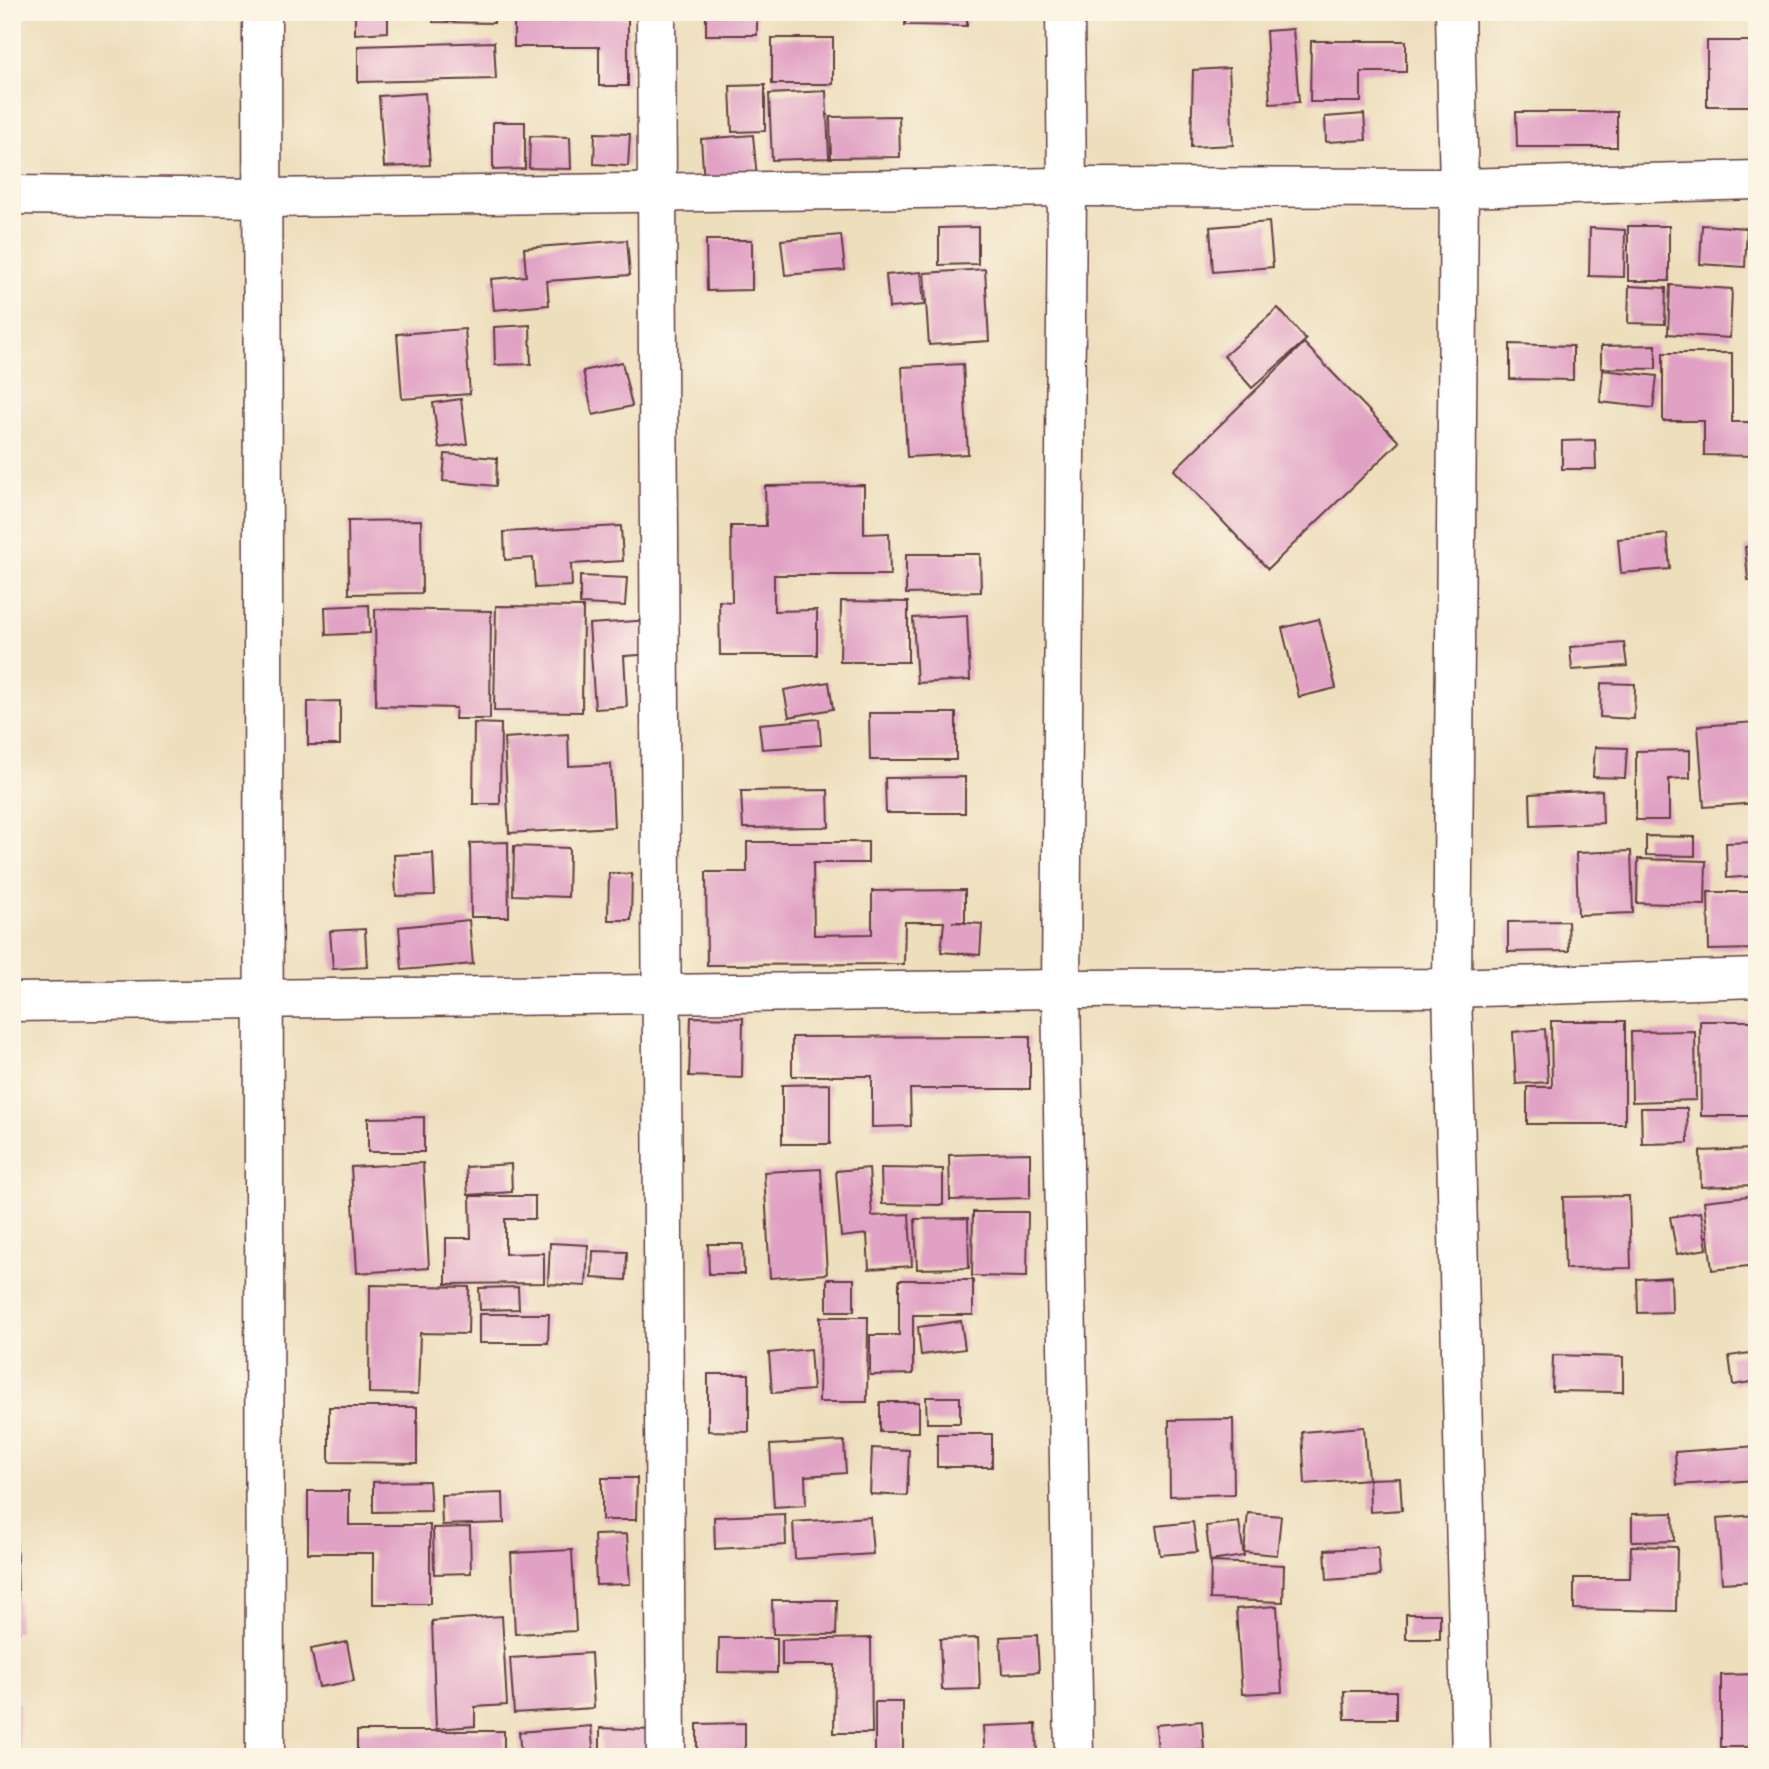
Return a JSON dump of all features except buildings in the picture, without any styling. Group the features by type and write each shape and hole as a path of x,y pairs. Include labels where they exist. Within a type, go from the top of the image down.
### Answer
{"street":[{"path":"262,12 265,1757"},
{"path":"656,12 666,1757"},
{"path":"1065,12 1067,187 1061,989 1073,1757"},
{"path":"1455,12 1460,188 1452,988 1471,1757"},
{"path":"12,195 264,198 1067,187 1460,188 1757,180"},
{"path":"12,1002 1061,989 1452,988 1757,978"}]}
